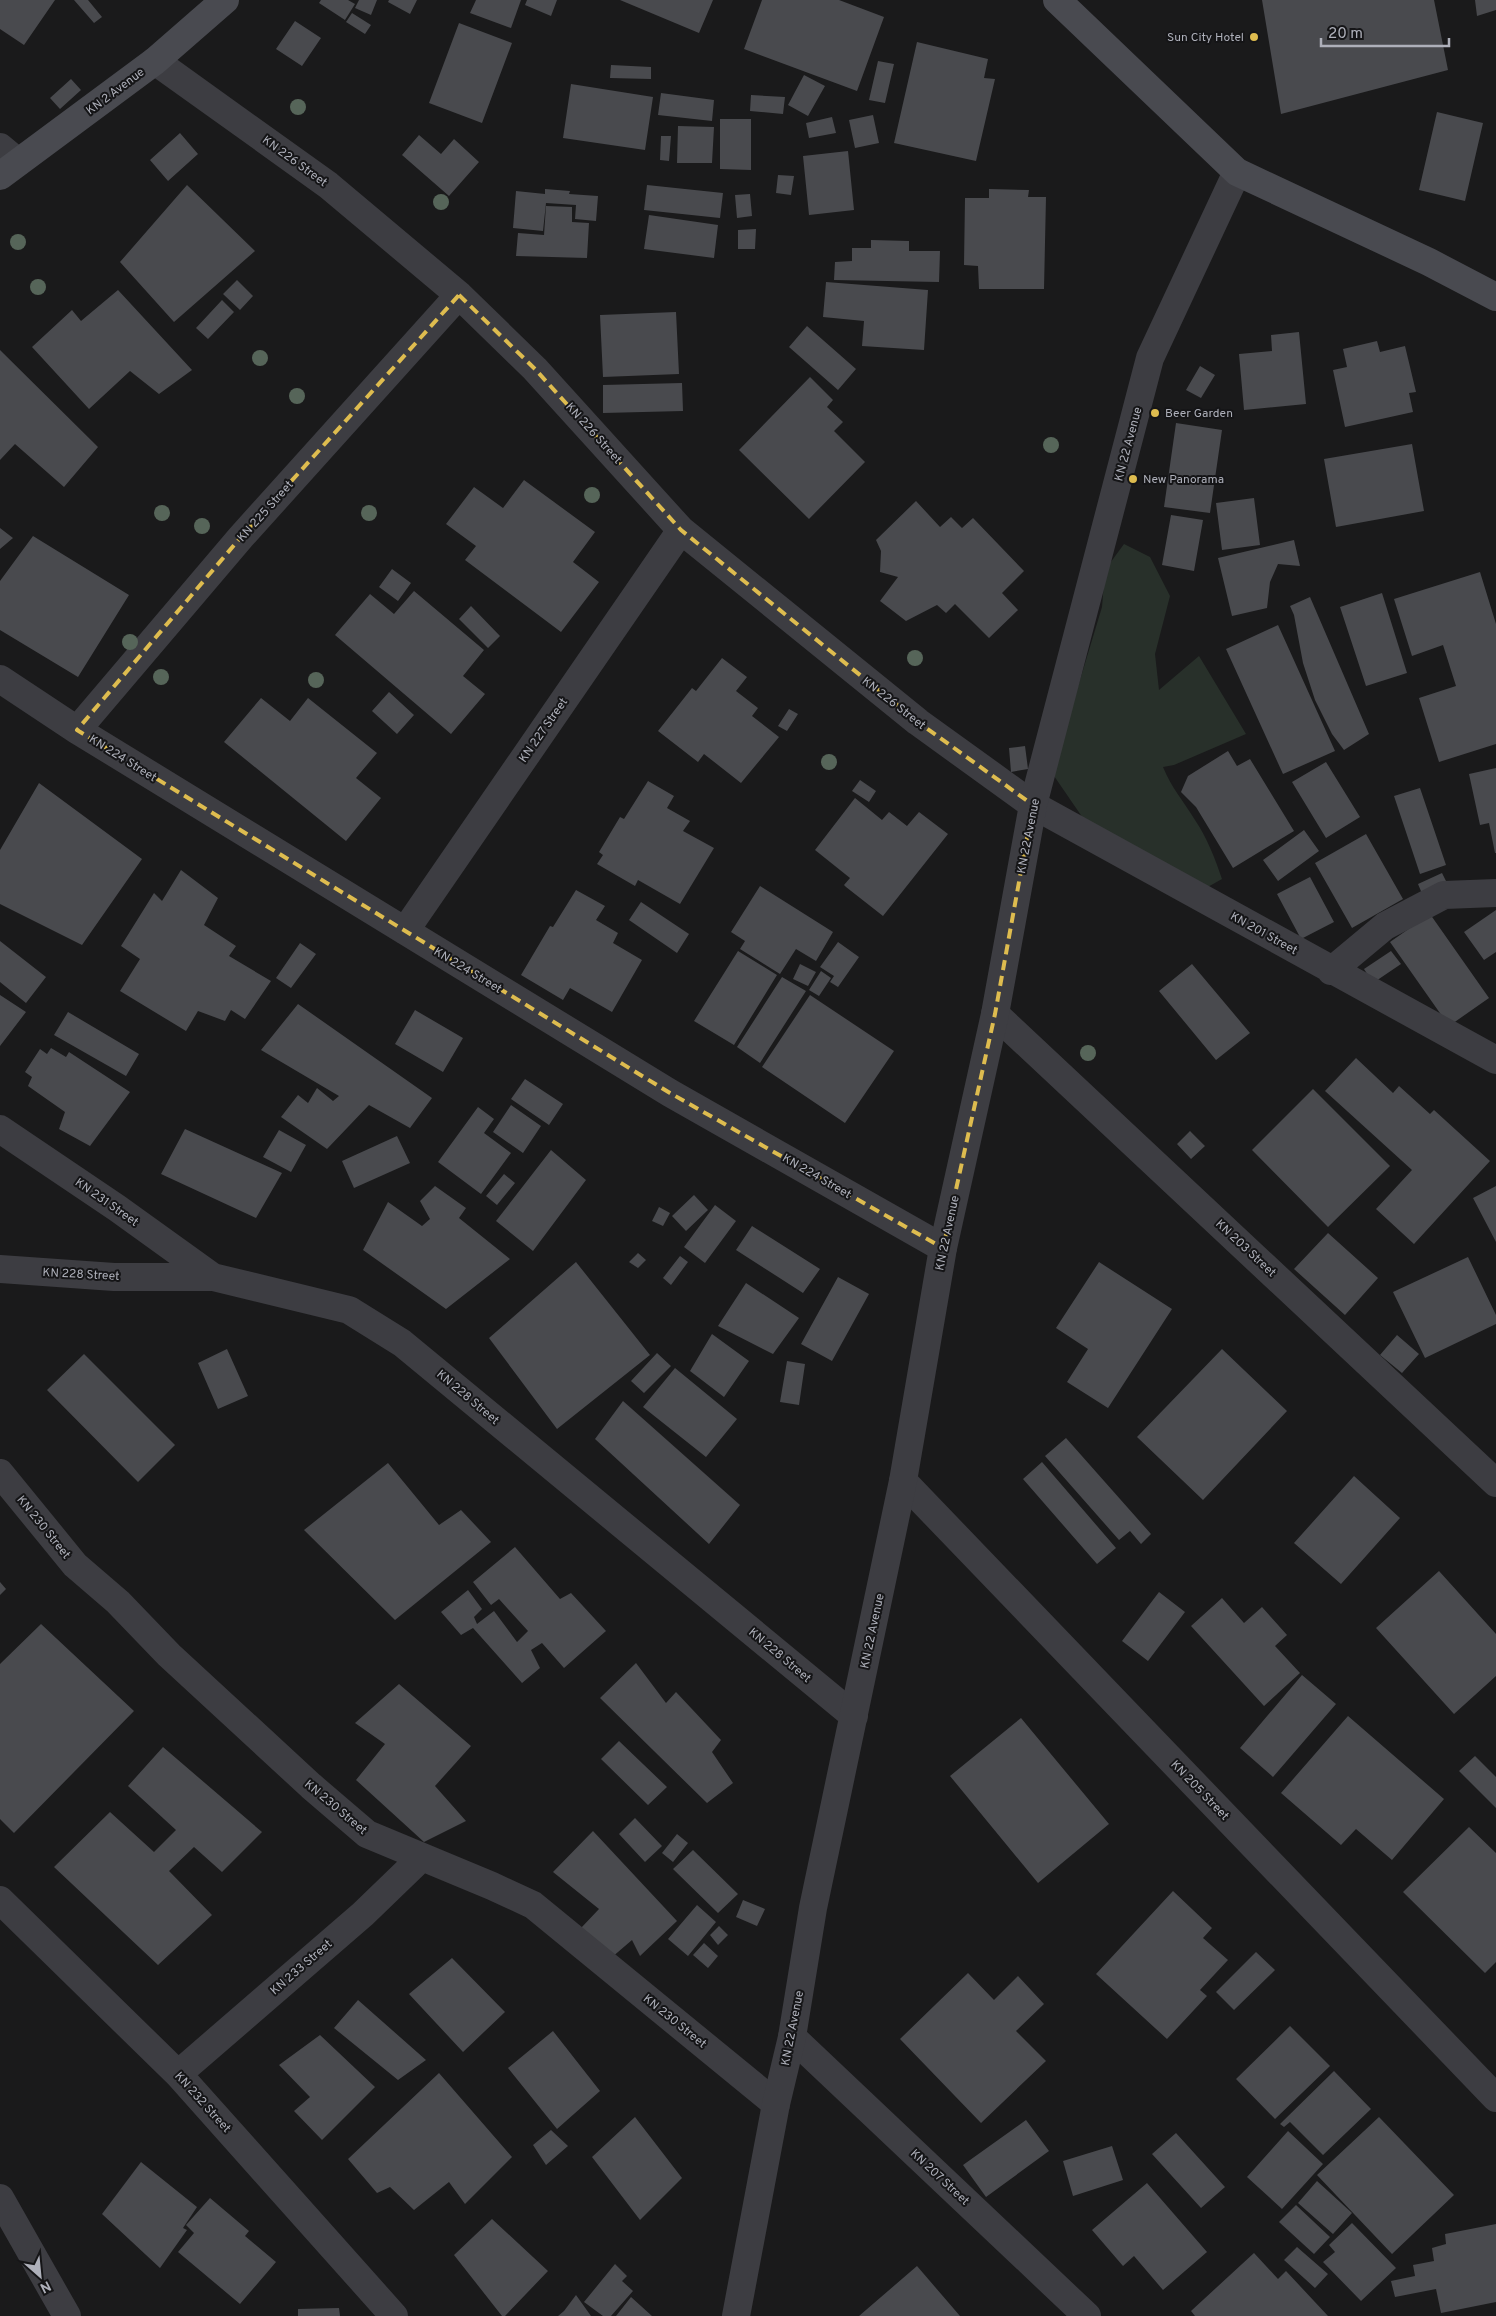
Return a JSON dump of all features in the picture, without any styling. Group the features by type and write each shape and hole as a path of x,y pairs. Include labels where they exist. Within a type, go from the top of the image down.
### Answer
{"main road":[{"name":"KN 2 Avenue","path":"6,161 155,61 225,0"},
{"path":"1056,0 1237,172 1429,262 1496,297"}],"street":[{"name":"KN 226 Street","path":"155,61 328,185 459,295 535,369 681,530 813,640 918,722 1033,805"},
{"name":"KN 22 Avenue","path":"736,2316 776,2104 792,2037 813,1908 903,1481 944,1248 995,1014 1033,805 1150,358 1237,172"},
{"name":"KN 225 Street","path":"76,730 241,537 459,295"},
{"name":"KN 227 Street","path":"405,931 681,530"},
{"name":"KN 224 Street","path":"0,679 76,730 670,1093 944,1248"},
{"name":"KN 201 Street","path":"1033,805 1496,1060"},
{"path":"1332,971 1384,926 1444,895 1496,893"},
{"name":"KN 203 Street","path":"995,1014 1496,1483"},
{"name":"KN 231 Street","path":"0,1129 213,1277"},
{"name":"KN 228 Street","path":"0,1269 114,1277 213,1277 349,1310 402,1343 854,1716"},
{"name":"KN 230 Street","path":"0,1473 75,1565 118,1602 169,1655 311,1786 367,1834 533,1905 776,2104"},
{"name":"KN 205 Street","path":"903,1481 1496,2098"},
{"name":"KN 233 Street","path":"178,2074 363,1914 422,1857"},
{"name":"KN 232 Street","path":"0,1900 178,2074 394,2316"},
{"name":"KN 207 Street","path":"792,2037 1087,2316"},
{"path":"0,2198 67,2316"}],"highlighted area":[{"path":"459,295 535,369 681,530 918,722 1033,805 995,1014 943,1248 670,1093 77,730 241,537"}],"shaded area":[{"path":"1124,544 1150,557 1170,596 1155,654 1159,690 1199,656 1246,734 1174,765 1163,767 1166,775 1203,834 1222,879 1206,888 1087,824 1052,773 1102,607 1105,570"}],"building":[{"path":"0,0 55,0 24,45 0,29"},
{"path":"74,0 88,0 102,17 94,23"},
{"path":"321,0 348,0 355,4 345,20 319,3"},
{"path":"359,0 377,0 371,15 355,8"},
{"path":"389,0 417,0 410,14 388,2"},
{"path":"476,0 521,0 511,28 470,13"},
{"path":"527,0 557,0 551,16 525,5"},
{"path":"620,0 713,0 699,33"},
{"path":"762,0 839,0 884,17 857,91 744,49"},
{"path":"1262,0 1434,0 1448,70 1281,114"},
{"path":"1475,0 1496,0 1496,10 1477,16"},
{"path":"352,13 371,25 365,34 346,22"},
{"path":"295,21 321,38 302,66 276,49"},
{"path":"459,23 512,43 482,123 429,103"},
{"path":"917,42 988,59 984,78 995,79 976,161 894,143"},
{"path":"878,61 894,64 885,103 869,100"},
{"path":"611,65 651,67 651,79 610,78"},
{"path":"804,75 825,86 808,116 788,105"},
{"path":"71,79 81,90 60,109 50,98"},
{"path":"571,84 653,97 645,150 563,138"},
{"path":"661,93 714,100 712,121 658,115"},
{"path":"751,95 785,97 783,114 750,111"},
{"path":"1437,112 1483,123 1465,201 1419,190"},
{"path":"873,115 879,143 855,148 849,120"},
{"path":"832,117 836,133 809,138 806,123"},
{"path":"720,119 751,119 751,170 720,169"},
{"path":"678,126 714,127 712,163 677,163"},
{"path":"180,133 198,154 168,181 150,160"},
{"path":"419,135 441,154 454,139 479,162 449,196 402,155"},
{"path":"661,136 671,136 669,161 660,160"},
{"path":"848,151 854,210 809,215 803,156"},
{"path":"778,175 794,176 791,195 776,193"},
{"path":"187,185 255,251 174,322 120,262"},
{"path":"647,185 723,193 720,218 644,210"},
{"path":"545,189 570,191 569,194 598,196 596,221 575,219 576,205 546,203 543,231 513,228 516,191 545,194"},
{"path":"989,189 1029,190 1028,197 1046,197 1044,289 979,289 978,266 964,265 965,198 989,198"},
{"path":"750,194 752,216 737,218 735,195"},
{"path":"546,206 572,207 572,222 589,223 587,258 516,256 518,233 544,235"},
{"path":"649,215 718,225 714,258 644,249"},
{"path":"756,229 755,249 738,249 738,230"},
{"path":"871,240 909,241 909,251 940,251 939,282 834,280 835,262 852,261 852,248 871,248"},
{"path":"237,280 253,296 240,310 223,294"},
{"path":"826,282 928,290 924,350 862,346 864,321 823,317"},
{"path":"118,290 192,370 159,394 130,371 89,409 32,347 72,310 81,321"},
{"path":"222,300 234,312 208,339 196,328"},
{"path":"676,312 679,374 603,377 600,315"},
{"path":"807,326 856,369 838,390 789,347"},
{"path":"1299,332 1306,404 1244,410 1239,354 1272,351 1271,335"},
{"path":"1377,341 1380,352 1405,346 1416,392 1409,393 1413,412 1345,427 1333,370 1347,367 1343,349"},
{"path":"0,350 98,447 64,487 15,444 0,460"},
{"path":"1200,366 1215,375 1201,398 1186,390"},
{"path":"810,377 833,400 827,407 843,422 834,431 865,462 809,519 739,450"},
{"path":"682,383 683,411 603,413 603,385"},
{"path":"1176,423 1222,430 1210,513 1164,507"},
{"path":"1412,444 1424,511 1336,527 1324,459"},
{"path":"524,480 595,532 573,562 599,582 561,632 465,560 476,546 446,524 474,487 503,508"},
{"path":"1254,498 1260,545 1222,550 1216,503"},
{"path":"916,501 940,527 951,517 962,528 973,518 1024,571 1002,593 1018,610 989,638 955,604 946,613 937,605 906,621 880,601 898,577 880,572 881,551 876,540"},
{"path":"1171,515 1203,520 1194,571 1162,565"},
{"path":"0,528 13,538 0,549"},
{"path":"33,536 129,595 78,677 0,630 0,581"},
{"path":"1294,540 1300,566 1278,564 1270,582 1267,608 1232,616 1218,558"},
{"path":"392,569 411,583 398,601 379,587"},
{"path":"1480,572 1496,624 1496,744 1439,762 1419,698 1456,686 1443,645 1412,656 1394,599"},
{"path":"414,591 484,650 463,676 485,694 451,734 335,635 370,594 394,614"},
{"path":"1382,593 1407,673 1366,686 1340,607"},
{"path":"1310,597 1369,734 1344,750 1332,734 1315,700 1303,663 1294,615 1290,606"},
{"path":"471,606 500,636 488,648 459,619"},
{"path":"1278,625 1335,751 1283,774 1226,649"},
{"path":"722,658 747,677 736,691 758,708 752,716 779,737 741,783 704,754 698,762 658,731 692,688 696,691"},
{"path":"389,692 414,715 397,734 372,711"},
{"path":"261,698 290,721 308,698 377,753 356,778 381,798 346,841 224,742"},
{"path":"789,709 798,714 787,731 778,726"},
{"path":"1025,746 1028,769 1011,772 1009,748"},
{"path":"1228,751 1237,766 1250,759 1294,831 1233,868 1196,807 1181,792 1188,776"},
{"path":"1326,762 1360,817 1326,838 1292,782"},
{"path":"1496,768 1495,853 1489,823 1480,825 1469,774"},
{"path":"860,780 876,791 869,802 852,791"},
{"path":"648,781 674,796 667,808 690,821 683,831 714,848 680,904 638,880 635,886 597,864 603,855 599,852 620,817 624,819"},
{"path":"39,783 142,859 82,945 0,904 0,850"},
{"path":"1420,788 1446,865 1420,874 1394,796"},
{"path":"855,798 882,820 889,812 907,826 919,812 948,834 883,916 846,887 844,885 850,878 815,850"},
{"path":"1304,830 1319,851 1278,881 1263,860"},
{"path":"1366,834 1403,899 1352,928 1315,863"},
{"path":"181,870 218,898 204,925 236,946 229,956 271,981 245,1019 231,1010 225,1021 198,1011 186,1031 120,991 140,959 121,946 154,893 162,901"},
{"path":"1442,873 1448,885 1423,896 1418,884"},
{"path":"1310,877 1334,922 1301,939 1277,894"},
{"path":"760,886 833,932 816,961 796,949 780,974 740,949 745,941 731,932"},
{"path":"576,890 605,906 596,920 618,933 613,943 642,960 612,1012 570,988 563,1000 521,975 550,926 553,927"},
{"path":"641,902 689,934 677,953 629,920"},
{"path":"1496,910 1496,952 1484,960 1464,932"},
{"path":"1430,914 1489,998 1449,1026 1390,942"},
{"path":"0,941 46,977 26,1003 0,982"},
{"path":"838,942 859,957 838,987 830,982 834,976 820,967"},
{"path":"300,943 316,954 291,988 276,978"},
{"path":"738,951 777,975 734,1045 694,1021"},
{"path":"1391,951 1401,964 1373,983 1364,969"},
{"path":"800,964 816,972 808,986 793,979"},
{"path":"1192,964 1250,1033 1216,1060 1159,991"},
{"path":"821,971 831,978 819,996 809,990"},
{"path":"782,977 806,991 760,1063 737,1047"},
{"path":"0,995 26,1012 0,1046"},
{"path":"810,995 894,1051 845,1123 762,1067"},
{"path":"298,1004 432,1098 410,1128 369,1105 327,1149 281,1117 298,1095 308,1103 317,1088 333,1101 339,1096 261,1050"},
{"path":"415,1010 463,1038 443,1072 395,1044"},
{"path":"68,1012 139,1054 126,1076 54,1035"},
{"path":"51,1048 66,1057 69,1052 130,1092 90,1146 59,1129 65,1112 28,1086 32,1077 25,1072 40,1049 47,1054"},
{"path":"1356,1058 1393,1093 1399,1086 1430,1114 1434,1110 1490,1161 1414,1244 1376,1209 1412,1170 1325,1091"},
{"path":"525,1079 563,1104 549,1125 511,1099"},
{"path":"1313,1089 1390,1166 1328,1227 1252,1150"},
{"path":"511,1105 541,1126 523,1153 493,1132"},
{"path":"478,1107 494,1119 484,1133 511,1153 481,1194 438,1162"},
{"path":"185,1129 282,1173 256,1218 161,1174"},
{"path":"279,1130 306,1145 291,1172 263,1157"},
{"path":"1190,1131 1205,1146 1191,1159 1177,1144"},
{"path":"397,1136 410,1163 354,1188 342,1161"},
{"path":"551,1150 586,1180 533,1251 496,1221"},
{"path":"504,1174 515,1183 497,1205 486,1196"},
{"path":"435,1186 466,1208 459,1218 510,1259 446,1309 363,1250 388,1202 422,1226 430,1219 420,1201"},
{"path":"1496,1186 1496,1242 1473,1198"},
{"path":"694,1195 708,1210 686,1231 672,1216"},
{"path":"715,1205 736,1221 705,1263 684,1247"},
{"path":"659,1207 670,1213 663,1226 652,1221"},
{"path":"752,1226 820,1269 803,1293 736,1250"},
{"path":"1328,1233 1378,1278 1345,1315 1294,1269"},
{"path":"638,1253 646,1260 638,1268 629,1262"},
{"path":"680,1256 688,1262 671,1285 663,1278"},
{"path":"1468,1257 1496,1315 1496,1324 1425,1358 1393,1292"},
{"path":"576,1262 650,1355 557,1429 489,1338"},
{"path":"1099,1262 1172,1309 1108,1408 1067,1382 1088,1349 1056,1328"},
{"path":"838,1277 869,1294 832,1361 801,1344"},
{"path":"746,1283 799,1318 773,1354 718,1326"},
{"path":"712,1334 749,1361 724,1397 690,1371"},
{"path":"1397,1335 1419,1354 1402,1373 1380,1355"},
{"path":"227,1349 248,1396 218,1409 198,1363"},
{"path":"1222,1349 1287,1411 1203,1500 1137,1437"},
{"path":"657,1353 671,1366 644,1393 631,1381"},
{"path":"84,1354 175,1445 138,1482 47,1390"},
{"path":"787,1361 805,1364 799,1405 780,1402"},
{"path":"675,1368 737,1419 706,1457 643,1407"},
{"path":"623,1401 740,1505 709,1544 595,1439"},
{"path":"1066,1438 1151,1534 1141,1544 1130,1531 1119,1540 1045,1456"},
{"path":"1042,1462 1116,1548 1097,1564 1023,1479"},
{"path":"388,1463 439,1525 461,1510 491,1542 395,1620 304,1530"},
{"path":"1354,1476 1400,1518 1341,1584 1294,1543"},
{"path":"515,1547 560,1599 571,1593 606,1631 564,1668 542,1643 531,1650 540,1668 522,1683 473,1628 461,1635 441,1612 468,1590 482,1609 474,1617 477,1624 494,1611 517,1642 528,1631 499,1599 491,1605 473,1582"},
{"path":"1439,1571 1496,1634 1496,1676 1454,1714 1376,1628"},
{"path":"0,1582 6,1589 0,1595"},
{"path":"1159,1592 1185,1612 1148,1661 1122,1641"},
{"path":"1222,1598 1244,1623 1262,1607 1287,1635 1275,1646 1300,1673 1264,1706 1191,1626"},
{"path":"41,1624 134,1711 14,1833 0,1819 0,1664"},
{"path":"636,1663 666,1703 676,1692 721,1740 712,1752 733,1783 707,1803 600,1698"},
{"path":"1302,1675 1336,1704 1273,1777 1240,1748"},
{"path":"399,1684 471,1746 435,1786 466,1821 424,1842 356,1780 385,1744 355,1723"},
{"path":"1348,1716 1444,1799 1392,1860 1356,1829 1341,1845 1281,1793"},
{"path":"1021,1718 1109,1824 1038,1883 950,1776"},
{"path":"619,1741 667,1787 648,1805 601,1759"},
{"path":"163,1747 262,1832 222,1872 194,1847 169,1871 212,1915 158,1965 54,1867 110,1812 154,1852 176,1830 128,1786"},
{"path":"1475,1756 1496,1777 1496,1808 1459,1771"},
{"path":"635,1818 662,1846 645,1862 619,1834"},
{"path":"1469,1827 1496,1853 1496,1962 1485,1973 1403,1892"},
{"path":"593,1831 677,1921 640,1956 632,1940 611,1958 581,1928 599,1909 553,1872"},
{"path":"677,1834 688,1843 673,1862 662,1853"},
{"path":"693,1850 738,1894 718,1913 673,1869"},
{"path":"1173,1891 1212,1928 1203,1938 1228,1960 1200,1990 1207,1996 1167,2039 1096,1974"},
{"path":"743,1900 765,1909 757,1926 736,1917"},
{"path":"697,1905 716,1922 688,1956 668,1939"},
{"path":"719,1926 728,1935 718,1945 710,1935"},
{"path":"704,1943 718,1956 708,1968 693,1955"},
{"path":"1256,1952 1275,1970 1234,2010 1216,1992"},
{"path":"452,1958 505,2012 463,2052 409,1994"},
{"path":"968,1973 994,2000 1018,1976 1044,2004 1016,2031 1046,2061 981,2123 900,2039"},
{"path":"358,2000 426,2060 398,2080 334,2028"},
{"path":"1290,2026 1330,2066 1275,2119 1236,2079"},
{"path":"553,2031 600,2091 557,2129 508,2068"},
{"path":"320,2035 375,2087 322,2140 294,2111 310,2097 279,2065"},
{"path":"1334,2071 1371,2109 1323,2155 1290,2122 1284,2127 1280,2124"},
{"path":"439,2073 512,2157 465,2204 449,2182 414,2210 390,2187 377,2193 348,2159"},
{"path":"635,2117 682,2178 640,2220 592,2157"},
{"path":"1379,2117 1454,2195 1392,2254 1317,2175"},
{"path":"1026,2120 1049,2151 986,2197 963,2165"},
{"path":"551,2130 568,2146 546,2165 533,2145"},
{"path":"1288,2131 1323,2164 1282,2209 1247,2177"},
{"path":"1176,2133 1225,2187 1201,2208 1152,2154"},
{"path":"1112,2146 1123,2180 1073,2196 1063,2161"},
{"path":"141,2162 197,2207 183,2228 187,2230 160,2268 102,2214"},
{"path":"1317,2181 1352,2213 1333,2234 1298,2203"},
{"path":"1147,2183 1207,2252 1163,2290 1134,2256 1123,2266 1092,2230"},
{"path":"210,2198 249,2231 245,2236 276,2262 240,2304 178,2252 194,2233 186,2225"},
{"path":"1296,2205 1330,2237 1314,2254 1279,2222"},
{"path":"492,2219 548,2271 505,2316 502,2316 454,2255"},
{"path":"1352,2223 1396,2268 1361,2301 1323,2262 1335,2252 1329,2245"},
{"path":"1496,2224 1496,2302 1441,2313 1436,2289 1395,2297 1391,2281 1415,2276 1413,2265 1434,2261 1432,2248 1446,2244 1445,2234"},
{"path":"1297,2247 1328,2274 1315,2288 1284,2260"},
{"path":"1254,2253 1278,2279 1286,2271 1328,2316 1195,2316 1191,2311"},
{"path":"615,2264 627,2276 622,2281 633,2291 611,2316 603,2316 584,2302"},
{"path":"917,2266 960,2316 859,2316"},
{"path":"576,2295 591,2316 558,2316 564,2311"},
{"path":"631,2297 652,2316 616,2316"},
{"path":"339,2308 340,2316 298,2316 298,2309"}],"place":[{"name":"Sun City Hotel","path":"1254,37"},
{"name":"Beer Garden","path":"1155,413"},
{"name":"New Panorama","path":"1133,479"}]}
